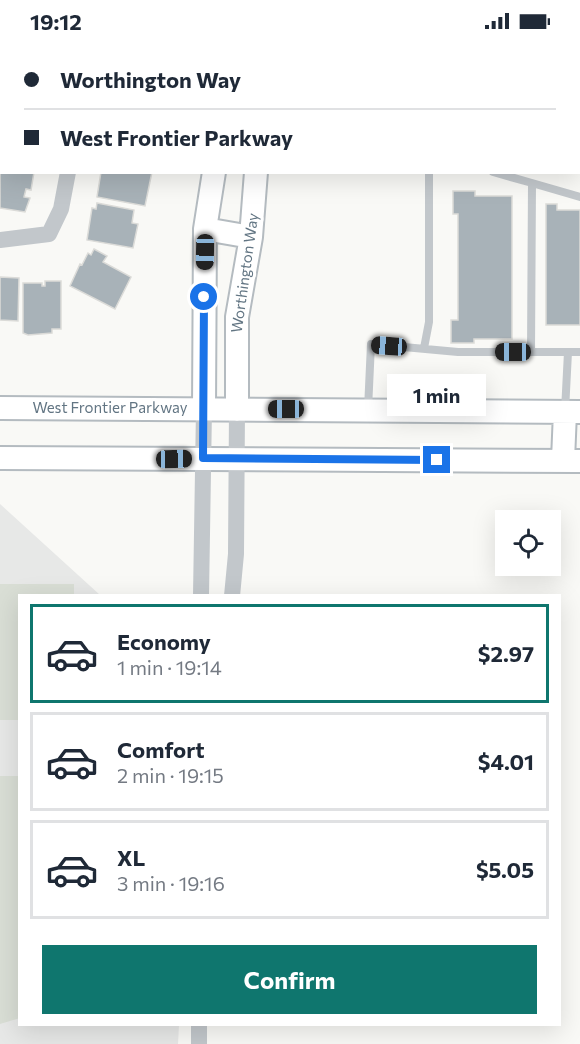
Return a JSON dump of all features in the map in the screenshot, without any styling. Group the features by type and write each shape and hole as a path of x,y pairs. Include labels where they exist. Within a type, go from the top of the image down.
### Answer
{"street":[{"path":"0,240 49,234 61,209 68,174"},
{"path":"201,594 205,229 214,174"},
{"name":"Worthington Way","path":"237,410 237,317 251,237 256,174"},
{"path":"205,229 251,237"},
{"name":"West Frontier Parkway","path":"0,408 573,412"},
{"path":"232,594 236,554 237,410"},
{"path":"0,458 571,461 573,412"},
{"path":"199,1026 199,1044"}],"lane":[{"path":"424,348 429,322 429,174"},
{"path":"500,174 580,197"},
{"path":"531,352 532,183"},
{"path":"368,410 371,344 458,352 580,352"},
{"path":"568,352 573,412"}],"shaded area":[{"path":"0,504 99,594 18,594 18,1026 179,1026 178,1044 0,1044"},
{"path":"0,584 74,584 74,594 18,594 18,720 0,720"},
{"path":"0,776 18,776 18,1019 0,1024"}],"building":[{"path":"0,174 34,174 31,190 26,189 24,197 30,198 25,212 0,208"},
{"path":"101,174 152,174 145,206 97,197"},
{"path":"453,191 475,191 475,196 512,196 512,339 474,339 474,343 451,343 451,320 458,320 458,214 453,214"},
{"path":"97,203 134,210 132,223 138,224 133,248 87,240 92,208 96,209"},
{"path":"546,204 557,204 557,210 580,210 580,325 546,325"},
{"path":"94,249 107,256 103,262 131,277 115,309 70,286 80,264 82,265 88,253 91,255"},
{"path":"0,277 19,278 18,321 0,320"},
{"path":"45,281 61,281 61,329 52,329 52,333 28,335 23,333 23,283 42,283 42,286 45,286"}],"route":[{"path":"204,297 203,458 437,460"}]}
